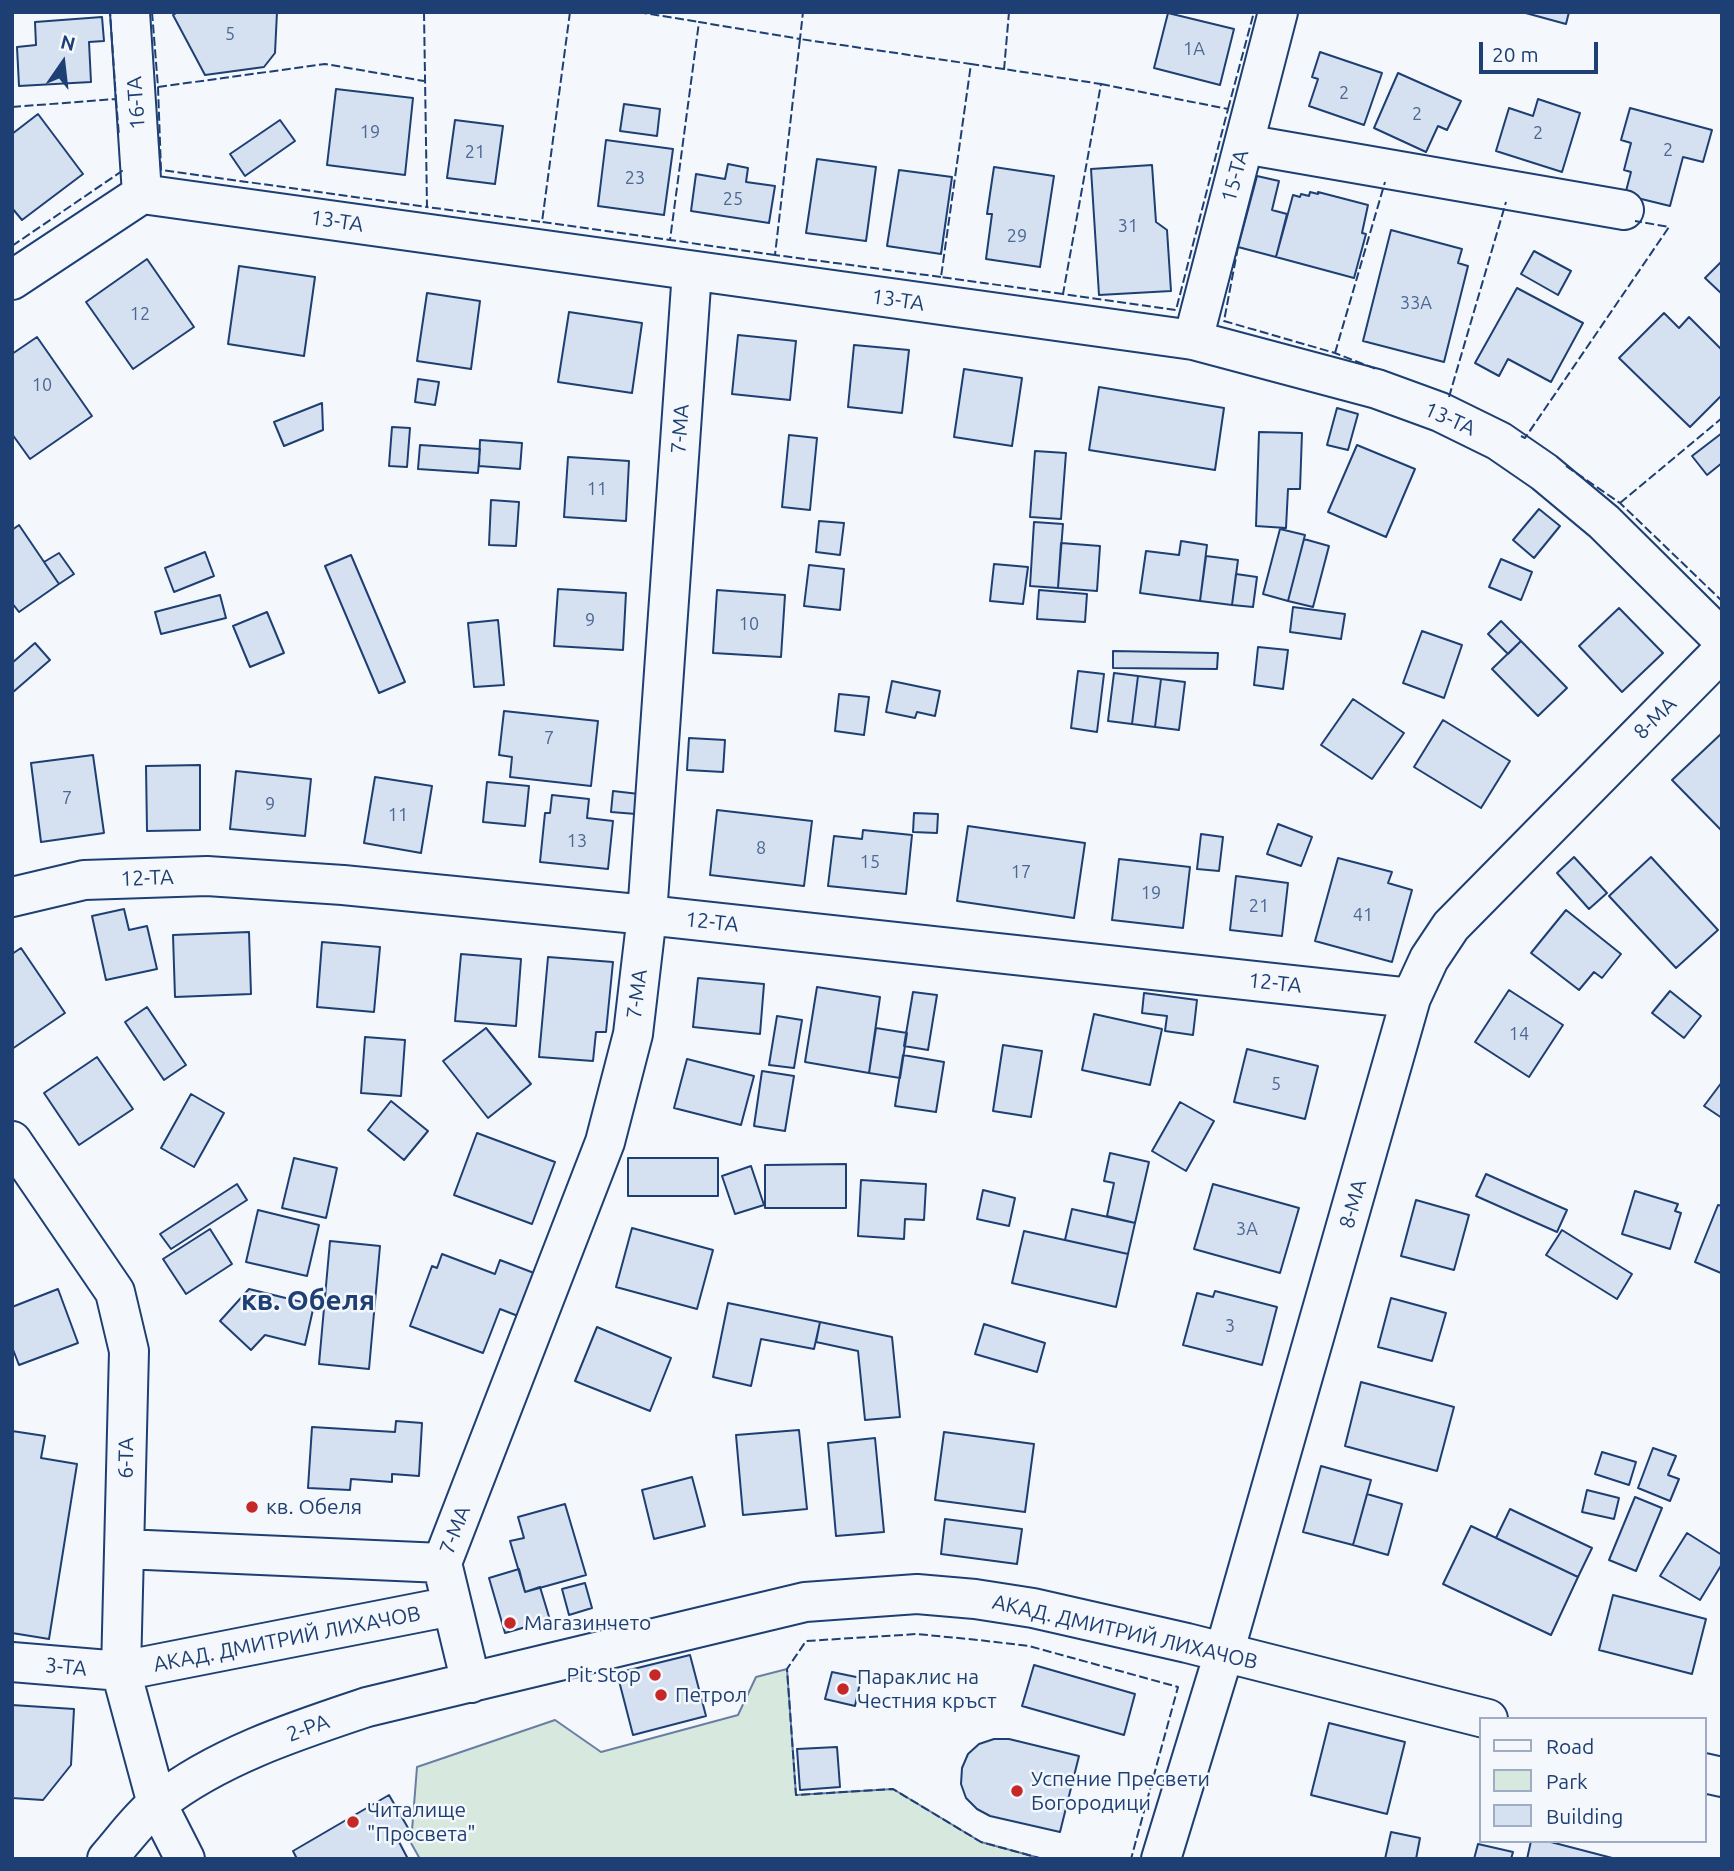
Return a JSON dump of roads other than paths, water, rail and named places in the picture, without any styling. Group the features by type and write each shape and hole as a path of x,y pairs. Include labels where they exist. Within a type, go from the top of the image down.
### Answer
{"street":[{"name":"16-ТА","path":"130,12 142,194"},
{"name":"15-ТА","path":"1193,341 1278,12"},
{"path":"1244,144 1624,210"},
{"name":"13-ТА","path":"142,194 1193,341 1377,388 1440,412 1499,442 1544,472 1604,522 1722,639"},
{"path":"12,280 142,194"},
{"name":"7-МА","path":"471,1683 442,1563 606,1142 633,1034 646,915 691,271"},
{"name":"8-МА","path":"1161,1859 1224,1653 1411,998 1429,959 1451,926 1722,651"},
{"name":"12-ТА","path":"12,897 84,880 207,876 343,885 1411,998"},
{"name":"6-ТА","path":"12,1141 115,1292 129,1351 121,1671 157,1804 185,1859"},
{"path":"124,1549 442,1563"},
{"name":"АКАД. ДМИТРИЙ ЛИХАЧОВ","path":"471,1683 805,1602 916,1594 1033,1608 1480,1717"},
{"name":"АКАД. ДМИТРИЙ ЛИХАЧОВ","path":"121,1671 453,1606"},
{"name":"3-ТА","path":"12,1662 121,1671"},
{"name":"2-РА","path":"107,1859 157,1804 204,1774 255,1748 367,1707 471,1683"}],"place":[{"name":"кв. Обеля","path":"252,1507"},
{"name":"Магазинчето","path":"510,1623"},
{"name":"Pit Stop","path":"655,1675"},
{"name":"Параклис на Честния кръст","path":"843,1689"},
{"name":"Петрол","path":"661,1695"},
{"name":"Успение Пресвети Богородици","path":"1017,1791"},
{"name":"Читалище \"Просвета\"","path":"353,1822"}],"district":[{"name":"кв. Обеля","path":"308,1301"}]}
